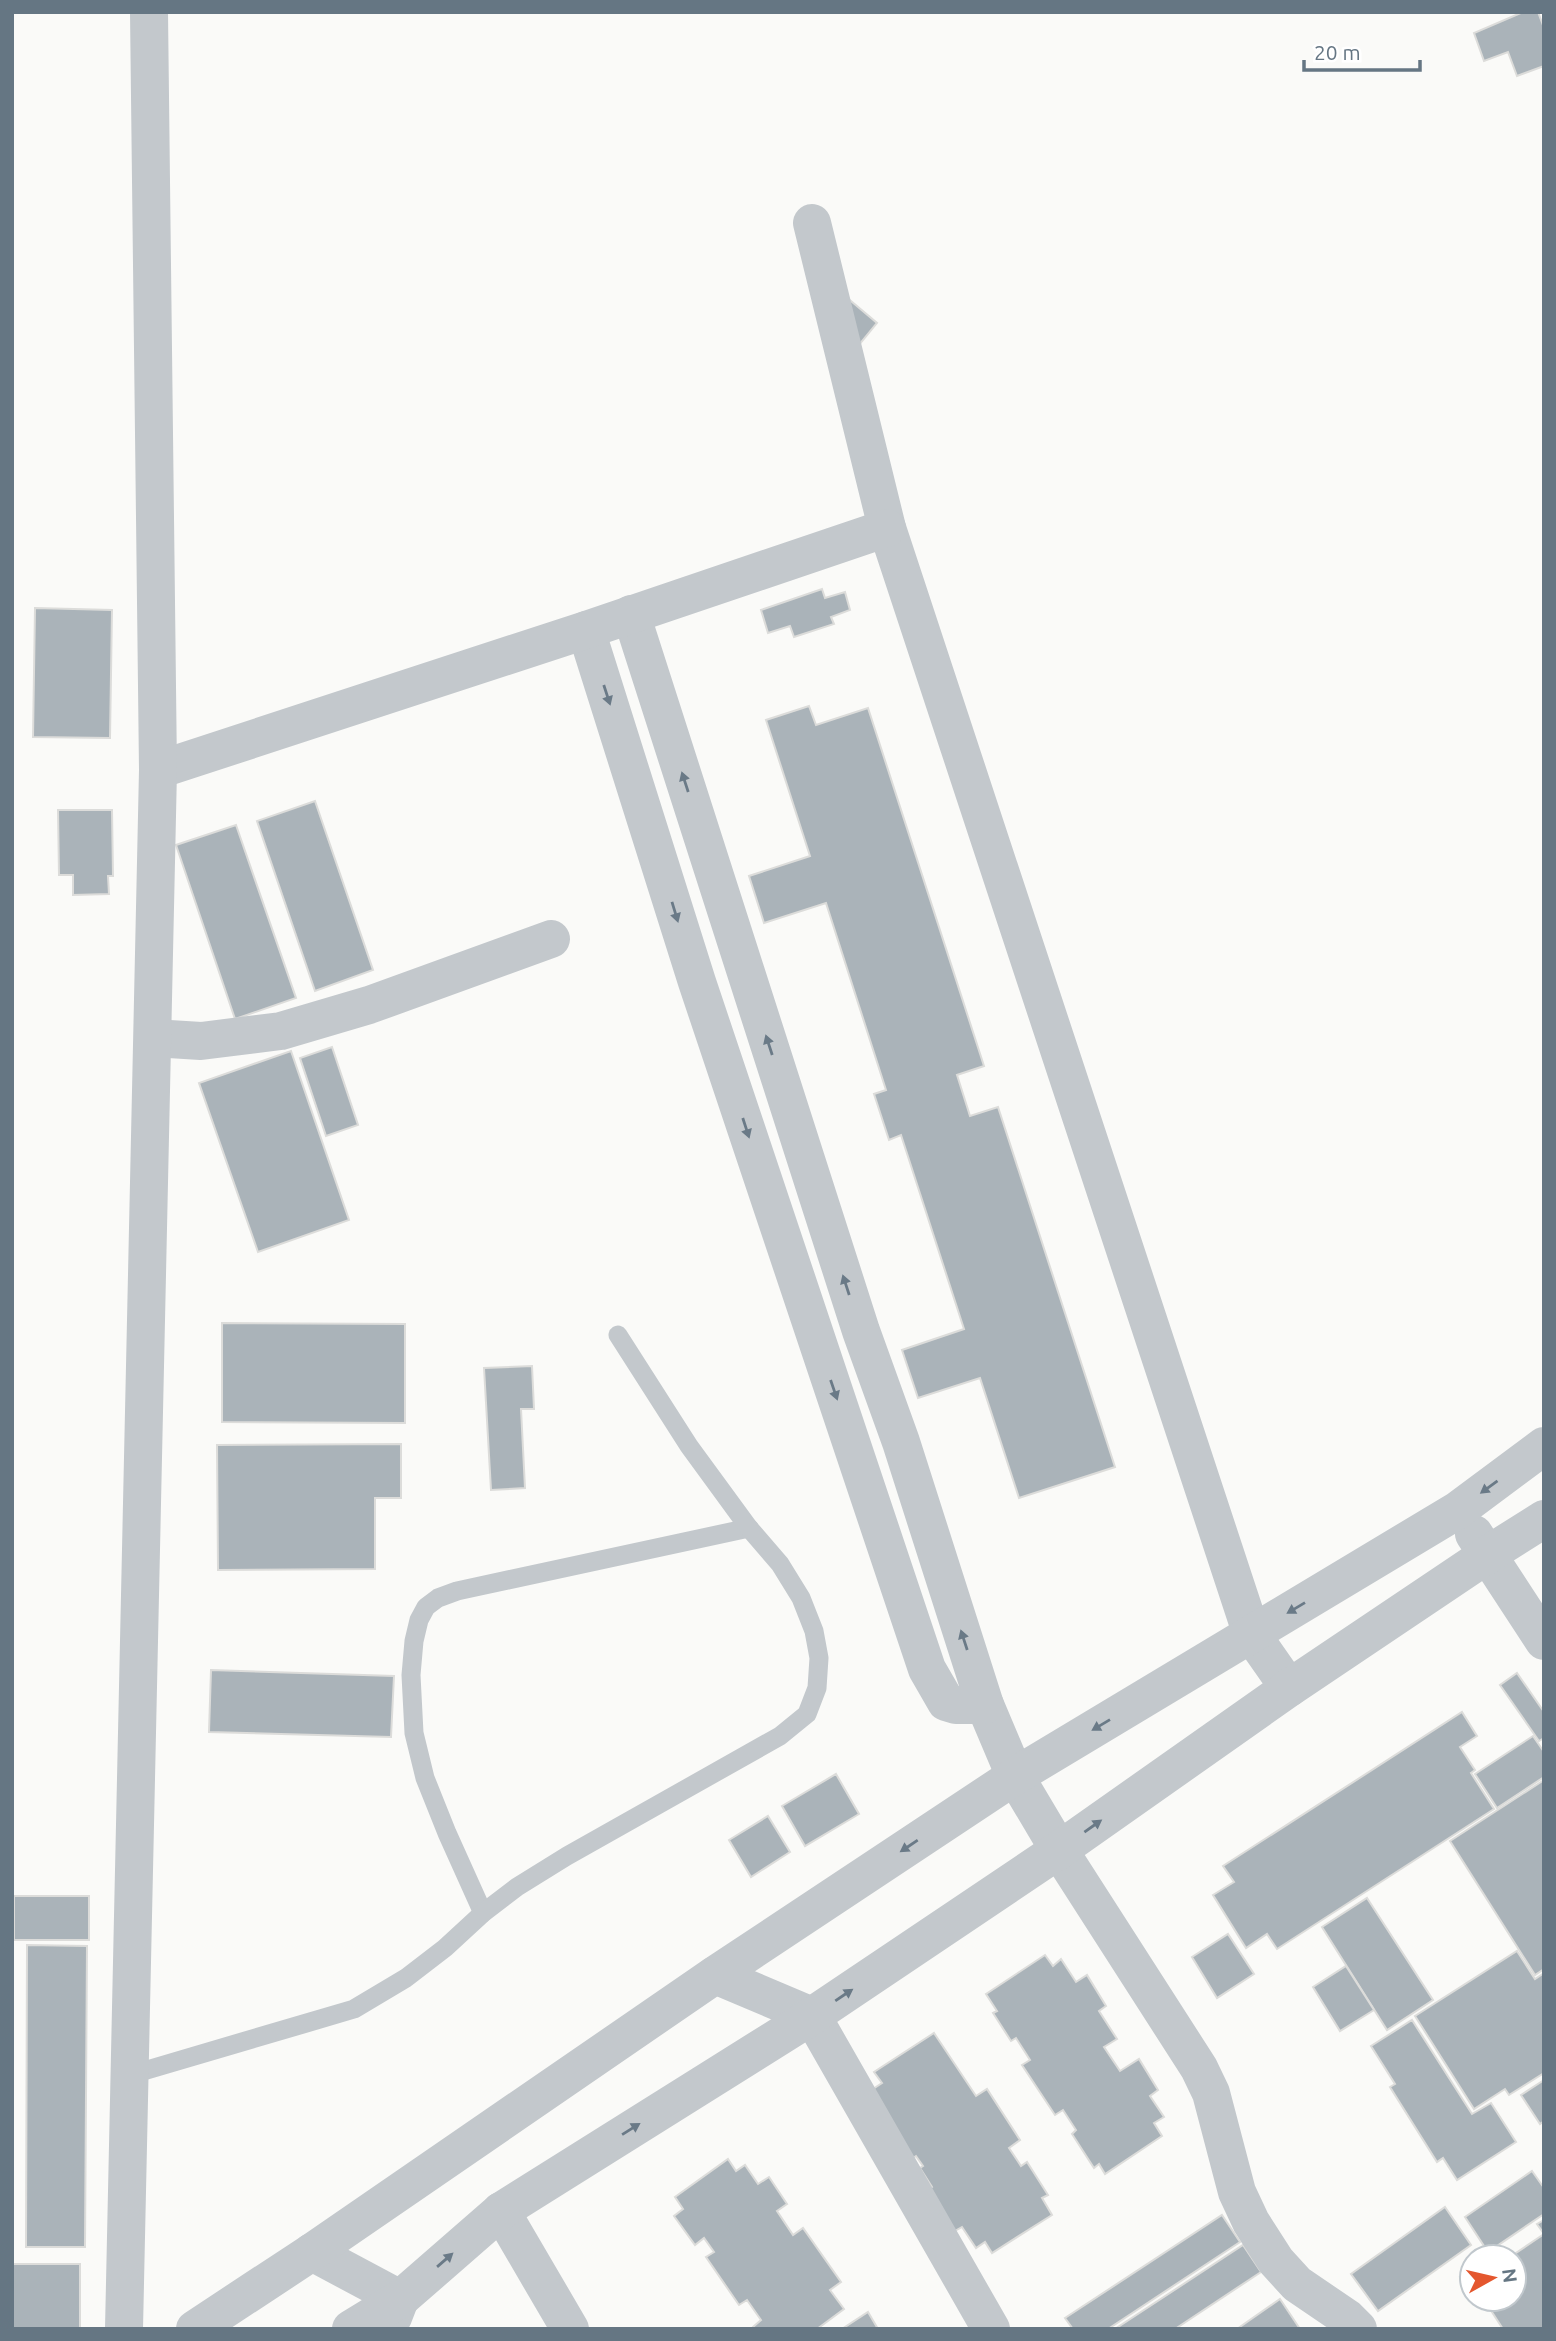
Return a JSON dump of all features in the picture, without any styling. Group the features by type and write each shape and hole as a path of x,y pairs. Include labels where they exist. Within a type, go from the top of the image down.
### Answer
{"street":[{"path":"124,2329 158,770 149,12"},
{"path":"812,223 887,528 1252,1634 1289,1688"},
{"path":"158,770 887,528"},
{"path":"631,614 861,1331 901,1442 985,1705 1015,1776 1059,1850 1199,2068 1212,2093 1237,2192 1251,2222 1276,2261 1297,2284 1347,2318 1358,2329"},
{"path":"586,630 697,982 927,1669 946,1702 956,1705 985,1705"},
{"path":"659,860 703,840"},
{"path":"153,1038 201,1041 281,1031 369,1005 551,939"},
{"path":"697,982 743,966"},
{"path":"819,1347 861,1331"},
{"path":"858,1460 901,1442"},
{"path":"195,2329 312,2252 715,1975 1015,1776 1458,1510 1544,1446"},
{"path":"1458,1510 1544,1641"},
{"path":"351,2329 394,2314 501,2211 812,2016 1059,1850 1289,1688 1544,1519"},
{"path":"715,1975 812,2016 991,2329"},
{"path":"501,2211 570,2329"},
{"path":"312,2252 394,2314"}],"lane":[{"path":"130,2075 354,2008 406,1978 517,1886 780,1736 807,1714 817,1688 819,1658 814,1631 802,1598 780,1564 749,1528 689,1446 618,1335"},
{"path":"483,1913 446,1833 425,1778 414,1734 411,1675 414,1641 419,1620 426,1607 457,1591 749,1528"}],"building":[{"path":"1523,12 1538,12 1544,28 1544,66 1517,76 1508,52 1484,61 1474,33"},
{"path":"845,296 877,323 859,345"},
{"path":"822,589 825,598 845,592 850,610 831,617 834,624 794,637 790,626 768,633 761,610"},
{"path":"35,608 112,610 110,738 33,737"},
{"path":"809,706 816,725 868,708 984,1066 957,1075 970,1116 998,1107 1115,1467 1019,1498 980,1378 918,1398 902,1350 964,1329 901,1135 889,1140 874,1094 886,1090 826,903 764,923 749,876 810,856 766,720"},
{"path":"315,801 373,970 315,991 257,821"},
{"path":"58,810 112,810 113,876 108,876 109,894 73,895 73,875 59,875"},
{"path":"236,825 296,998 235,1019 176,845"},
{"path":"332,1047 358,1125 326,1136 300,1058"},
{"path":"291,1051 349,1220 258,1252 199,1083"},
{"path":"222,1323 405,1324 405,1423 222,1422"},
{"path":"532,1366 534,1409 521,1409 525,1488 491,1490 484,1368"},
{"path":"401,1444 401,1498 375,1498 375,1569 218,1570 217,1445"},
{"path":"211,1670 394,1676 391,1737 209,1732"},
{"path":"1517,1673 1544,1712 1544,1738 1539,1741 1500,1685"},
{"path":"1462,1712 1477,1736 1460,1747 1475,1770 1471,1773 1494,1809 1277,1949 1267,1934 1246,1948 1213,1895 1234,1882 1223,1866"},
{"path":"1533,1736 1544,1752 1544,1777 1497,1808 1475,1774"},
{"path":"836,1774 859,1814 805,1846 782,1806"},
{"path":"1544,1780 1544,1969 1535,1975 1450,1841"},
{"path":"768,1816 790,1852 751,1877 729,1840"},
{"path":"14,1896 89,1896 89,1940 14,1940"},
{"path":"1367,1898 1433,2000 1387,2030 1322,1927"},
{"path":"1228,1934 1254,1974 1217,1998 1192,1957"},
{"path":"27,1945 87,1946 85,2247 26,2247"},
{"path":"1517,1951 1535,1979 1544,1973 1544,2073 1509,2095 1505,2089 1474,2109 1415,2016"},
{"path":"1045,1955 1053,1966 1061,1959 1076,1982 1087,1975 1106,2006 1099,2011 1117,2039 1104,2047 1120,2071 1139,2059 1158,2090 1150,2096 1164,2117 1154,2123 1162,2136 1105,2174 1099,2164 1094,2168 1072,2134 1076,2130 1063,2110 1055,2115 1022,2065 1030,2060 1016,2038 1011,2041 993,2013 997,2011 986,1994"},
{"path":"1346,1966 1374,2010 1340,2031 1313,1987"},
{"path":"1412,2020 1472,2114 1491,2103 1516,2142 1457,2180 1443,2158 1437,2162 1390,2087 1395,2084 1371,2046"},
{"path":"934,2033 976,2096 987,2089 1020,2140 1009,2148 1021,2166 1027,2162 1048,2195 1042,2198 1052,2215 992,2253 985,2242 976,2248 962,2227 953,2232 926,2191 932,2187 920,2168 923,2166 916,2156 907,2162 873,2089 882,2083 874,2072"},
{"path":"1544,2080 1544,2121 1540,2124 1521,2095"},
{"path":"728,2159 736,2171 745,2165 758,2184 769,2177 787,2204 777,2211 793,2235 803,2228 841,2282 830,2290 844,2309 817,2329 754,2329 761,2320 747,2300 739,2305 706,2257 714,2252 704,2238 695,2245 674,2216 683,2209 675,2197"},
{"path":"1532,2171 1544,2188 1544,2214 1501,2243 1482,2243 1465,2217"},
{"path":"1445,2207 1470,2243 1458,2243 1458,2254 1378,2311 1351,2274"},
{"path":"1222,2215 1240,2242 1108,2329 1073,2329 1065,2318"},
{"path":"1544,2220 1544,2234 1537,2224"},
{"path":"1544,2234 1544,2329 1503,2329 1493,2313 1528,2313 1528,2245"},
{"path":"1243,2245 1261,2272 1175,2329 1115,2329"},
{"path":"12,2264 80,2264 80,2329 12,2329"},
{"path":"1280,2299 1300,2329 1237,2329"},
{"path":"868,2312 878,2329 842,2329"}]}
